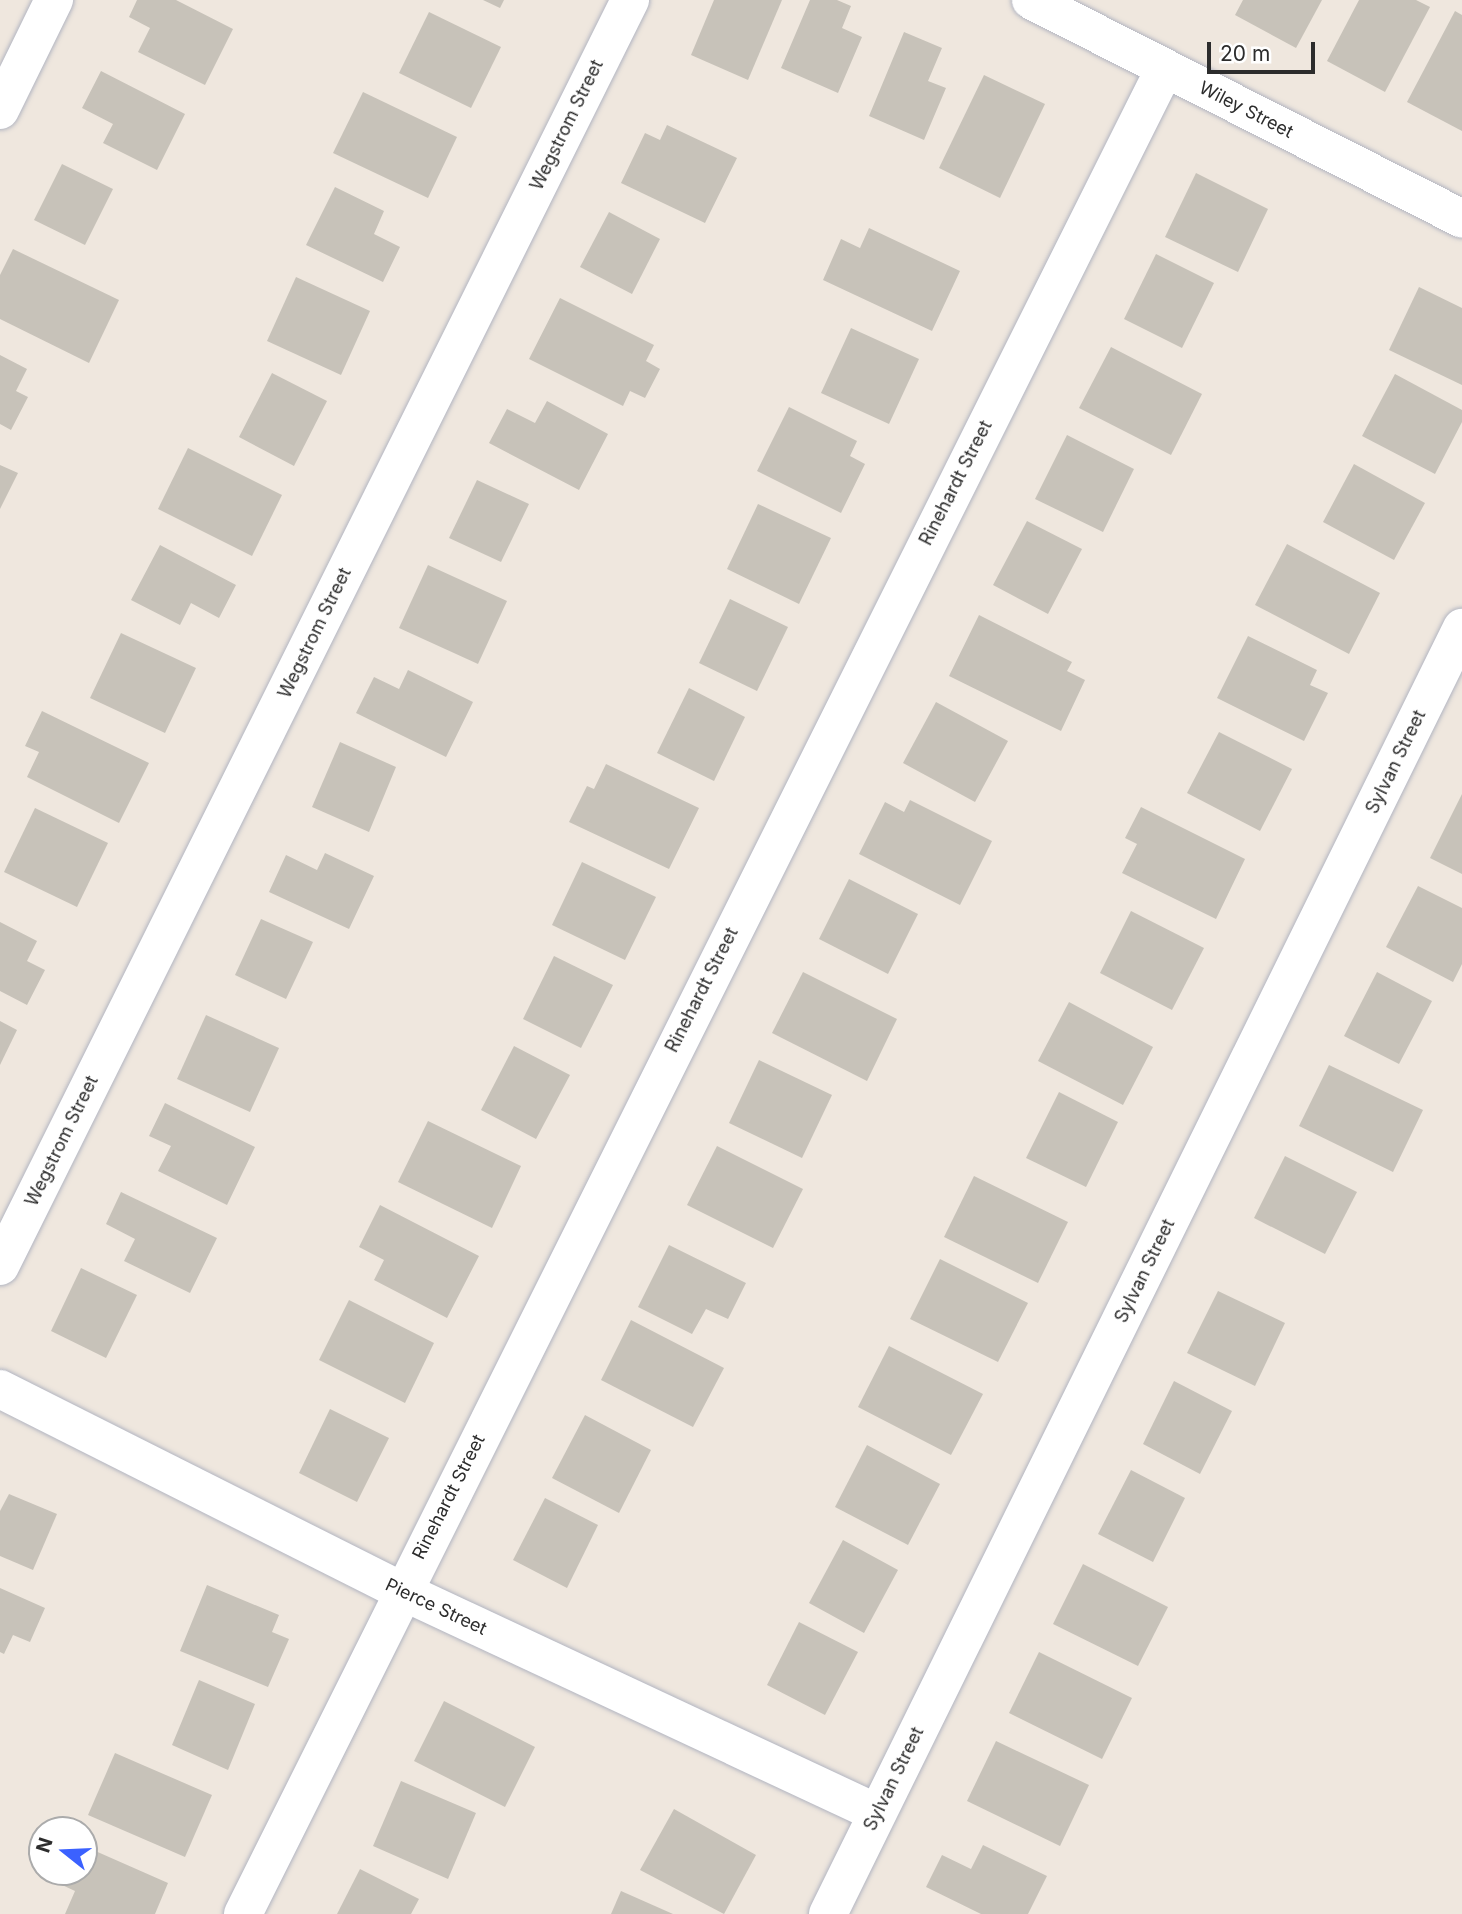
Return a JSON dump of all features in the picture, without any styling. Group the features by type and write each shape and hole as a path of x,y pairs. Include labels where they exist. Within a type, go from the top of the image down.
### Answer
{"street":[{"path":"0,110 54,0"},
{"name":"Wegstrom Street","path":"0,1266 629,0"},
{"name":"Wiley Street","path":"1031,0 1462,219"},
{"name":"Rinehardt Street","path":"243,1914 1165,68"},
{"name":"Sylvan Street","path":"828,1914 1462,628"},
{"name":"Pierce Street","path":"0,1390 402,1591 877,1814"}],"building":[{"path":"137,0 176,0 233,29 205,85 138,52 150,28 129,17"},
{"path":"483,0 504,0 500,8"},
{"path":"714,0 782,0 748,80 691,55"},
{"path":"810,0 837,0 851,6 842,28 862,37 838,93 781,68"},
{"path":"1243,0 1322,0 1296,48 1235,15"},
{"path":"1359,0 1416,0 1430,7 1385,92 1327,61"},
{"path":"1455,11 1462,15 1462,131 1407,102"},
{"path":"429,12 501,47 471,108 399,73"},
{"path":"904,32 942,48 928,81 946,88 924,140 869,116"},
{"path":"101,71 185,114 157,170 103,143 113,124 82,108"},
{"path":"984,75 1045,104 1000,198 939,168"},
{"path":"363,92 457,137 428,198 333,153"},
{"path":"667,125 737,158 705,223 621,183 645,133 660,140"},
{"path":"62,164 113,189 85,245 34,220"},
{"path":"1196,173 1268,209 1238,272 1165,237"},
{"path":"335,187 384,211 374,234 400,247 383,282 306,245"},
{"path":"609,212 660,239 632,294 580,267"},
{"path":"869,228 960,271 932,331 823,280 841,239 860,248"},
{"path":"13,249 119,300 89,363 0,319 0,275"},
{"path":"1156,254 1214,283 1182,348 1124,319"},
{"path":"296,277 370,311 341,375 267,341"},
{"path":"1419,287 1462,308 1462,385 1389,350"},
{"path":"560,298 654,345 646,361 660,369 645,398 630,391 623,406 529,359"},
{"path":"851,328 919,359 889,424 821,393"},
{"path":"1111,347 1202,394 1171,455 1079,408"},
{"path":"0,355 27,369 16,391 28,397 11,430 0,424"},
{"path":"272,373 327,401 294,466 239,437"},
{"path":"1395,374 1462,410 1462,422 1435,474 1362,436"},
{"path":"547,401 608,434 579,490 489,443 507,409 535,423"},
{"path":"789,407 857,441 850,456 865,464 841,513 757,471"},
{"path":"1067,435 1134,469 1103,532 1035,499"},
{"path":"188,448 282,495 252,556 158,509"},
{"path":"1354,464 1425,503 1394,560 1323,522"},
{"path":"0,465 18,473 0,509"},
{"path":"477,480 529,504 501,562 449,538"},
{"path":"758,504 831,538 799,604 727,569"},
{"path":"1027,521 1082,549 1048,614 993,585"},
{"path":"1287,544 1380,593 1349,654 1255,605"},
{"path":"160,545 236,585 219,618 191,603 180,625 131,600"},
{"path":"428,565 507,601 478,664 399,628"},
{"path":"730,599 788,627 757,691 699,663"},
{"path":"979,615 1072,662 1067,671 1085,680 1061,731 949,676"},
{"path":"121,633 196,668 165,733 90,698"},
{"path":"1248,636 1317,670 1310,685 1328,693 1304,741 1217,698"},
{"path":"408,670 473,702 446,757 356,713 374,677 399,689"},
{"path":"689,688 745,717 714,781 657,753"},
{"path":"936,702 1008,741 975,802 903,763"},
{"path":"42,711 149,763 119,823 27,777 39,752 25,746"},
{"path":"1219,732 1292,769 1260,831 1187,793"},
{"path":"340,742 396,767 369,832 312,807"},
{"path":"606,764 699,808 669,869 569,822 587,786 594,789"},
{"path":"1462,794 1462,874 1430,858"},
{"path":"910,800 992,841 960,905 859,854 885,802 904,812"},
{"path":"1141,807 1245,859 1216,919 1122,873 1137,844 1125,838"},
{"path":"35,808 108,843 77,907 4,872"},
{"path":"325,853 374,876 349,929 269,892 286,855 317,870"},
{"path":"582,862 656,897 625,960 552,925"},
{"path":"849,879 918,914 888,974 819,939"},
{"path":"1418,886 1462,908 1462,964 1453,982 1386,947"},
{"path":"1131,911 1204,948 1172,1010 1100,973"},
{"path":"261,919 313,942 286,999 235,975"},
{"path":"0,922 37,941 27,961 45,970 27,1005 0,991"},
{"path":"554,956 613,985 581,1048 523,1019"},
{"path":"803,972 897,1019 867,1081 772,1033"},
{"path":"1377,972 1432,1001 1399,1064 1344,1036"},
{"path":"1069,1002 1153,1047 1123,1105 1038,1061"},
{"path":"206,1015 279,1048 250,1112 177,1079"},
{"path":"0,1021 17,1030 0,1065"},
{"path":"514,1046 570,1075 536,1139 481,1110"},
{"path":"759,1060 832,1095 802,1158 729,1123"},
{"path":"1329,1065 1423,1110 1393,1172 1299,1126"},
{"path":"1059,1092 1118,1122 1086,1187 1026,1158"},
{"path":"165,1103 255,1147 227,1205 158,1171 171,1146 149,1136"},
{"path":"428,1121 521,1166 492,1228 398,1182"},
{"path":"717,1146 803,1189 773,1248 687,1205"},
{"path":"1285,1156 1357,1192 1325,1254 1254,1218"},
{"path":"974,1176 1068,1222 1038,1283 944,1237"},
{"path":"121,1192 217,1238 190,1293 124,1261 135,1239 106,1224"},
{"path":"380,1205 479,1256 447,1318 374,1280 384,1260 359,1247"},
{"path":"669,1245 746,1283 728,1319 706,1309 692,1334 638,1307"},
{"path":"940,1259 1028,1303 998,1362 910,1319"},
{"path":"81,1268 137,1295 106,1358 51,1331"},
{"path":"1218,1291 1285,1323 1255,1386 1187,1353"},
{"path":"349,1300 434,1343 405,1403 319,1360"},
{"path":"631,1320 724,1368 693,1427 601,1380"},
{"path":"889,1346 983,1394 951,1455 858,1407"},
{"path":"1174,1381 1232,1411 1200,1474 1143,1444"},
{"path":"330,1409 389,1438 357,1502 299,1473"},
{"path":"585,1415 651,1450 619,1513 552,1478"},
{"path":"867,1445 940,1484 908,1545 835,1507"},
{"path":"1131,1470 1185,1498 1153,1562 1098,1534"},
{"path":"9,1494 57,1514 33,1570 0,1556 0,1511"},
{"path":"545,1498 598,1525 567,1588 513,1560"},
{"path":"843,1540 898,1570 864,1633 809,1603"},
{"path":"1083,1564 1168,1607 1138,1666 1053,1624"},
{"path":"207,1585 279,1615 272,1632 289,1639 268,1687 180,1651"},
{"path":"0,1588 45,1608 30,1642 13,1635 4,1654 0,1652"},
{"path":"799,1622 858,1652 825,1715 767,1685"},
{"path":"1039,1652 1132,1698 1102,1759 1009,1713"},
{"path":"199,1680 255,1704 228,1770 172,1745"},
{"path":"444,1701 535,1747 505,1807 414,1761"},
{"path":"996,1741 1089,1785 1060,1846 967,1801"},
{"path":"115,1753 212,1795 185,1857 98,1819 98,1816 88,1815"},
{"path":"401,1781 476,1813 448,1879 373,1846"},
{"path":"674,1809 756,1855 724,1914 640,1870"},
{"path":"983,1845 1047,1876 1028,1914 981,1914 926,1887 942,1855 971,1869"},
{"path":"98,1852 168,1883 155,1914 65,1914 75,1891 64,1886 98,1886"},
{"path":"360,1869 419,1899 411,1914 337,1914"},
{"path":"621,1891 673,1914 611,1914"}]}
